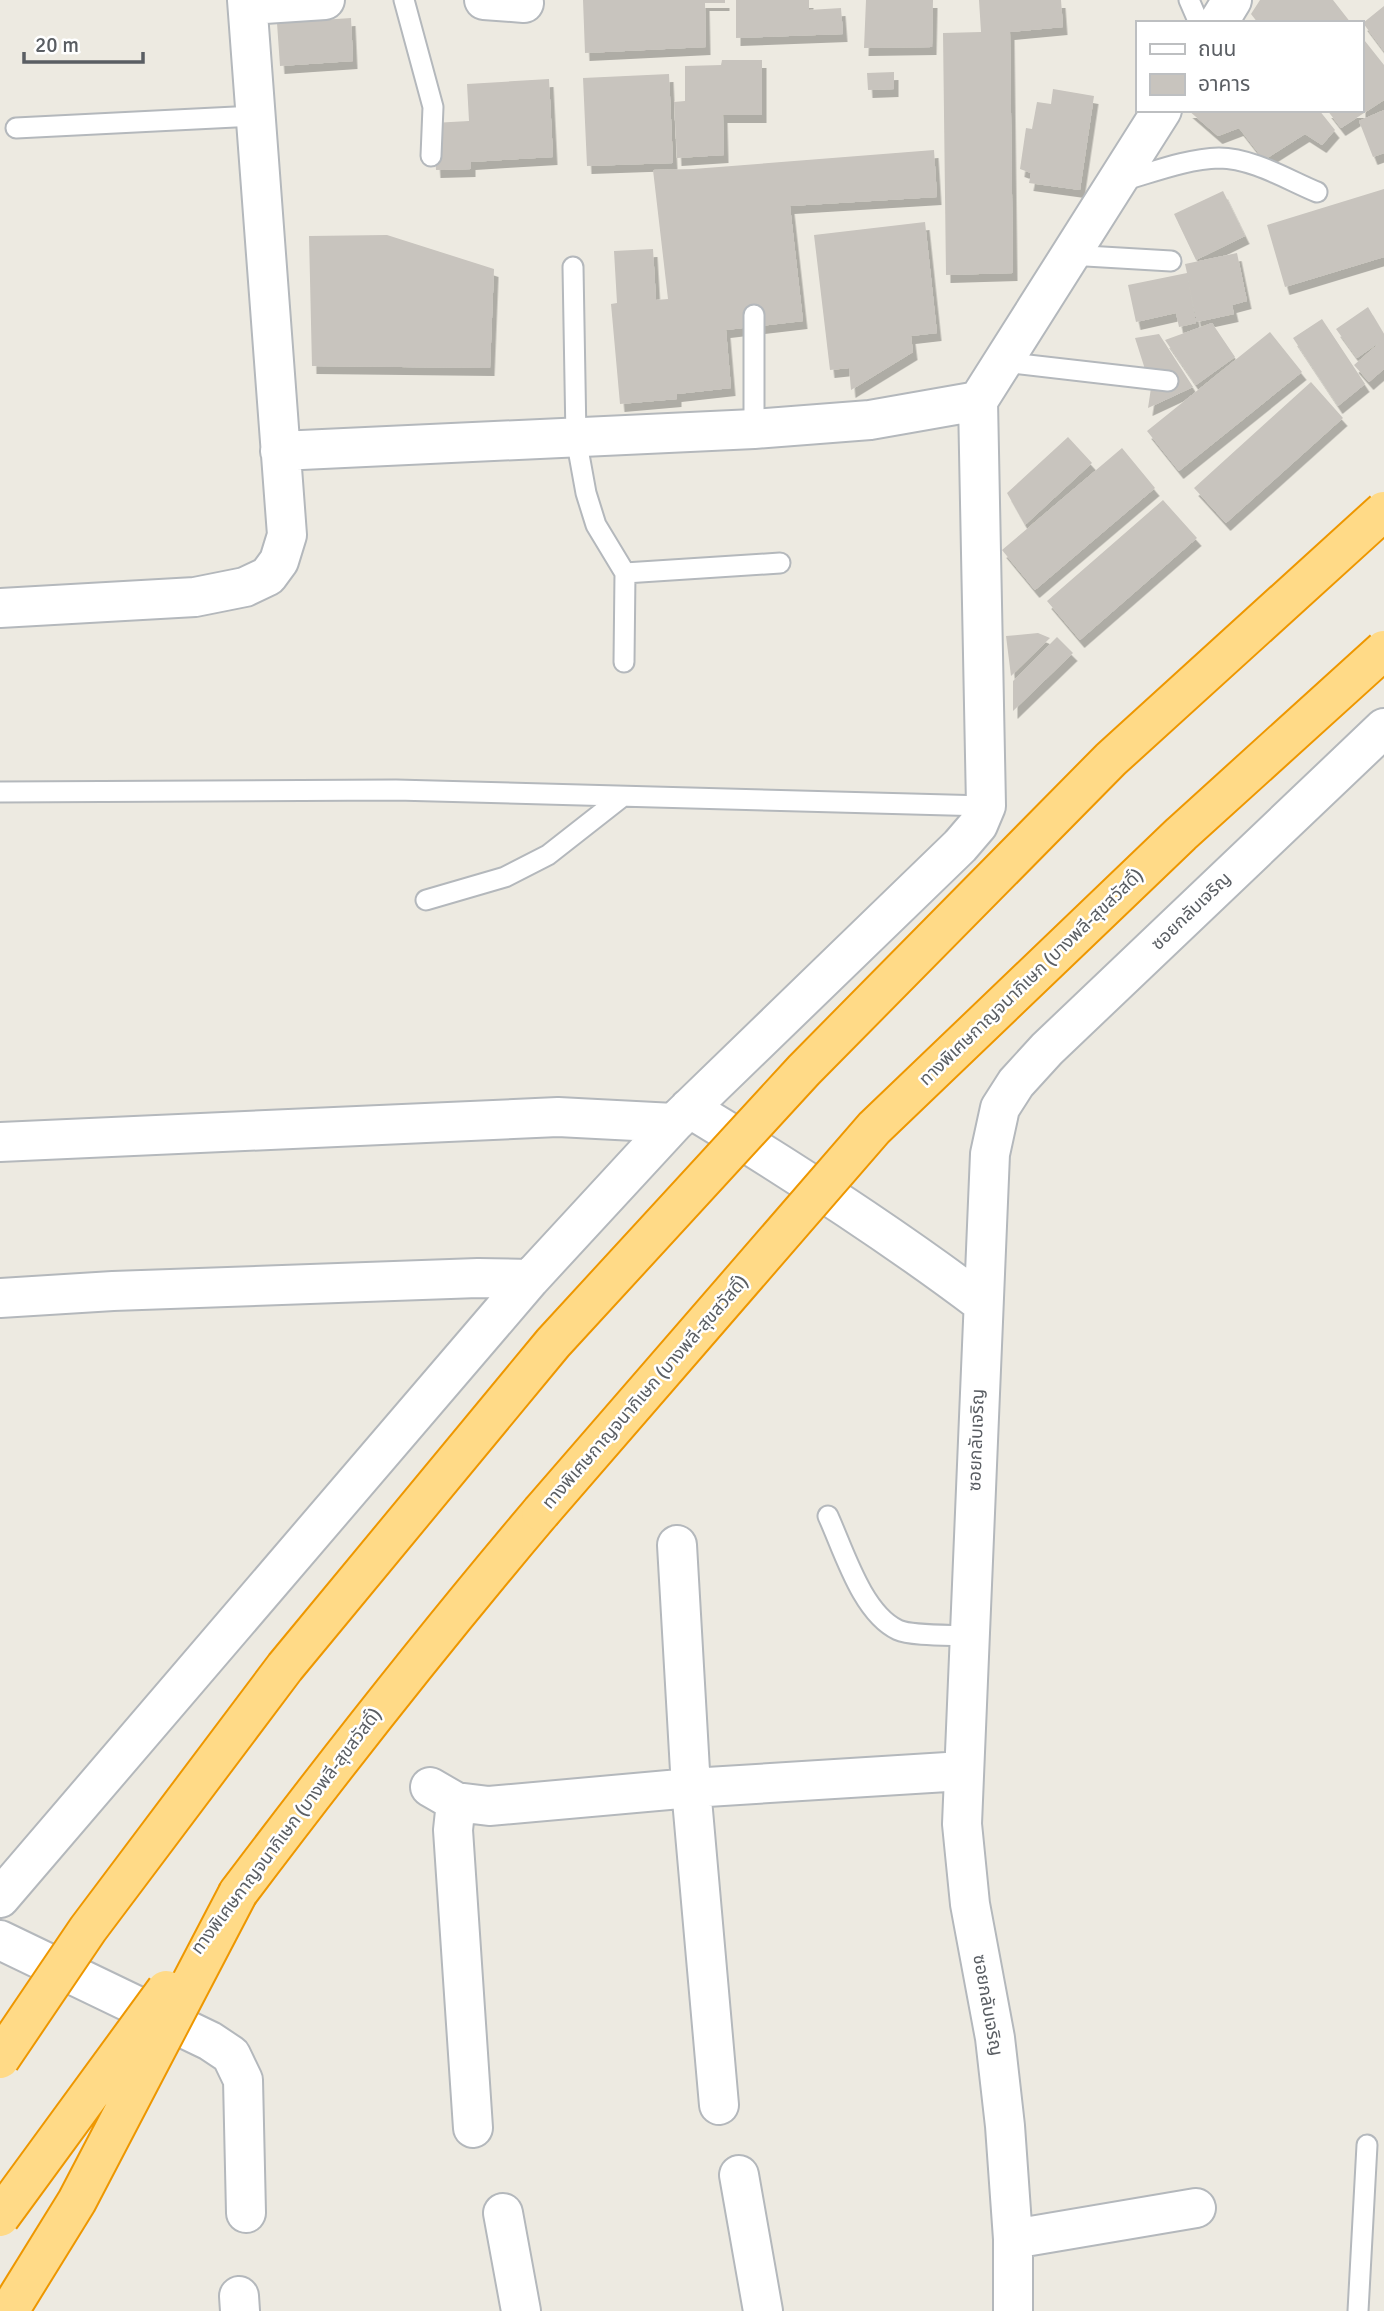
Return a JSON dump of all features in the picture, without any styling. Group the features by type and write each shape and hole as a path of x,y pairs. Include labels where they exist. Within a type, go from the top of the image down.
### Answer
{"highway":[{"path":"0,2038 88,1928 285,1667 571,1323 804,1070 1111,760 1384,511"},
{"name":"ทางพิเศษกาญจนาภิเษก (บางพลี-สุขสวัสดิ์)","path":"0,2217 238,1893 364,1727 449,1621 874,1128 1181,834 1384,650"},
{"path":"9,2311 77,2201 238,1893"},
{"path":"0,2059 88,1928"}],"street":[{"path":"0,608 195,597 245,587 268,576 279,561 286,535 247,3 325,0"},
{"path":"484,0 524,4"},
{"path":"1219,21 1232,0"},
{"path":"0,1898 530,1279 681,1116 960,846 978,824 986,806 978,401 1162,112"},
{"path":"280,451 754,429 870,419 978,401"},
{"name":"ซอยกลับเจริญ","path":"1013,2311 1013,2239 1005,2126 995,2038 970,1904 963,1838 963,1771 982,1303 990,1154 1000,1108 1016,1083 1046,1049 1384,729"},
{"path":"0,1142 558,1116 681,1116 845,1205 982,1303"},
{"path":"0,1298 113,1291 450,1279 530,1279"},
{"path":"677,1545 691,1788 719,2105"},
{"path":"473,2128 453,1830 443,1794 489,1806 691,1788 963,1771"},
{"path":"0,1940 210,2041 231,2055 243,2080 246,2213"},
{"path":"739,2175 763,2311"},
{"path":"1013,2239 1196,2208"},
{"path":"503,2213 521,2311"}],"lane":[{"path":"404,0 433,107 431,156"},
{"path":"1189,0 1198,21"},
{"path":"16,128 255,116"},
{"path":"1117,182 1191,162 1222,158 1251,165 1317,192"},
{"path":"1069,255 1171,261"},
{"path":"573,267 576,438 586,493 596,525 625,573 624,662"},
{"path":"754,315 754,429"},
{"path":"1003,362 1168,381"},
{"path":"625,573 780,564"},
{"path":"0,792 396,790 986,806"},
{"path":"426,901 505,877 548,855 622,797"},
{"path":"828,1516 866,1600 883,1620 900,1631 968,1636"},
{"path":"1359,2311 1367,2145"}],"building":[{"path":"583,0 725,0 725,3 705,3 706,47 585,53"},
{"path":"736,0 809,0 809,10 841,8 843,34 736,38"},
{"path":"866,0 933,0 932,47 864,48"},
{"path":"979,0 1061,0 1063,27 1010,32 1013,273 946,275 943,33 981,32"},
{"path":"1260,0 1333,0 1349,21 1256,21 1251,14"},
{"path":"1384,6 1384,51 1363,23"},
{"path":"351,18 353,61 280,66 277,23"},
{"path":"1363,39 1384,65 1384,100 1341,128 1329,112 1363,112"},
{"path":"722,60 762,60 762,115 723,115 724,155 677,158 674,102 685,101 685,66 721,65"},
{"path":"894,72 894,89 868,90 867,73"},
{"path":"669,74 673,163 587,166 583,78"},
{"path":"549,79 553,157 471,162 471,169 436,170 433,123 469,121 467,84"},
{"path":"1053,89 1094,96 1080,190 1029,183 1031,173 1020,169 1026,128 1032,129 1037,102 1051,104"},
{"path":"1384,110 1384,153 1373,157 1359,121"},
{"path":"1190,112 1321,112 1335,130 1322,145 1305,134 1264,160 1239,128 1218,136"},
{"path":"934,150 937,197 790,206 803,321 726,330 731,388 677,394 677,399 620,404 611,304 617,303 614,251 653,249 656,300 668,299 653,170"},
{"path":"1384,189 1384,257 1285,287 1267,225"},
{"path":"1223,191 1245,236 1196,260 1174,214"},
{"path":"925,222 937,333 911,336 913,352 851,390 849,368 830,370 814,235"},
{"path":"387,235 494,269 490,368 312,366 309,236"},
{"path":"1237,253 1247,301 1232,305 1234,314 1197,322 1188,280 1196,323 1179,327 1176,313 1136,322 1128,285 1187,273 1185,264"},
{"path":"1368,307 1384,334 1384,339 1357,358 1336,329"},
{"path":"1322,319 1365,384 1338,406 1293,338"},
{"path":"1212,323 1235,357 1196,385 1165,340"},
{"path":"1270,332 1302,372 1179,471 1147,431"},
{"path":"1159,334 1193,387 1148,408 1151,388 1135,338"},
{"path":"1384,339 1384,369 1369,382 1354,365"},
{"path":"1311,382 1343,418 1226,523 1194,488"},
{"path":"1068,437 1092,463 1025,525 1007,493"},
{"path":"1122,448 1155,488 1035,590 1002,550"},
{"path":"1163,500 1197,538 1080,640 1047,601"},
{"path":"1038,633 1050,638 1011,676 1006,636"},
{"path":"1057,637 1073,653 1013,711 1013,681"}]}
